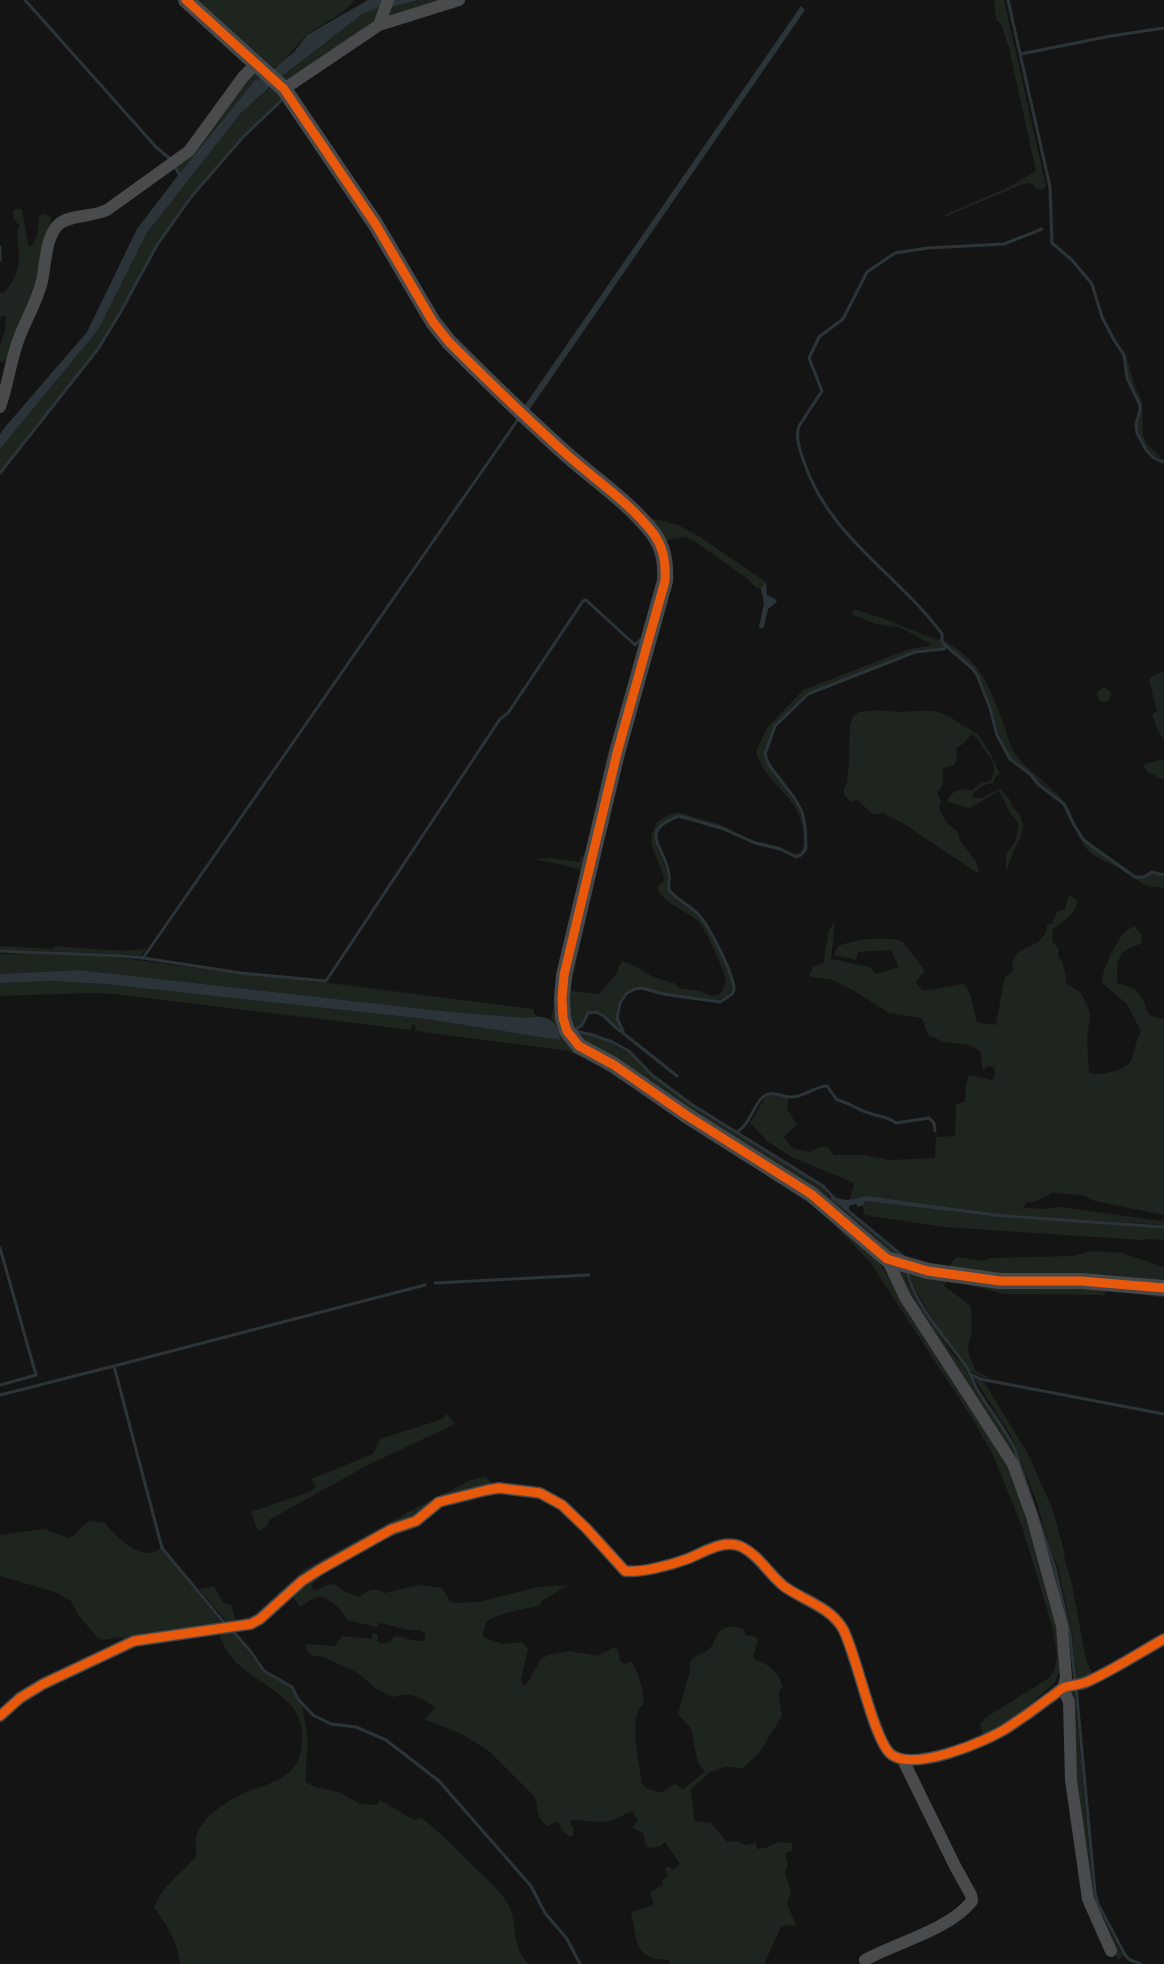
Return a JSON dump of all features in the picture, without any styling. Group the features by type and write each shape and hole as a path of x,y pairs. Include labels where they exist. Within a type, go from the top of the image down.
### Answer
{"street":[{"path":"186,0 283,88 376,225 434,322 449,342 563,451 633,512 653,534 662,549 666,564 665,581 617,753 564,975 563,1018 567,1031 579,1047 614,1065 686,1115 811,1194 887,1259 905,1297 1013,1464 1032,1517 1062,1626 1066,1678 1063,1688 1069,1702 1071,1780 1088,1899 1111,1951"},
{"path":"379,25 388,0"},
{"path":"283,88 379,25 459,0"},
{"path":"0,407 11,361 37,295 56,227 61,222 107,210 189,151 243,77 263,69"},
{"path":"887,1259 928,1271 1000,1281 1081,1281 1164,1288"},
{"path":"0,1716 20,1698 43,1684 135,1641 251,1624 260,1619 302,1581 392,1529 416,1521 439,1502 499,1488 540,1493 562,1505 625,1571 686,1560 710,1548 732,1544 742,1547 786,1588 821,1607 834,1617 842,1628 856,1662 878,1734 887,1751 903,1760 939,1756 1005,1730 1063,1688 1087,1682 1164,1639"},
{"path":"865,1959 946,1924 972,1900 903,1760"}],"shaded area":[{"path":"191,0 355,0 339,15 308,34 286,59 269,69"},
{"path":"368,0 418,0 388,8 379,7 361,15 281,77 241,113 146,234 98,330 0,449 0,434 87,332 137,229 255,80 263,78 294,52 307,35"},
{"path":"418,0 442,0 385,18 388,8"},
{"path":"994,0 1004,0 1046,186 1043,189 1037,189 1031,183 1023,184 945,217 944,215 1009,187 1036,171 1009,48 1001,24 996,20"},
{"path":"801,6 805,10 527,413 523,408"},
{"path":"379,7 372,25 286,85 281,77 361,15"},
{"path":"254,73 263,78 255,80 179,174 177,165"},
{"path":"271,87 285,96 242,137 189,197 156,245 120,313 97,349 0,472 0,449 98,330 146,234 241,113"},
{"path":"18,208 22,210 29,246 32,246 37,236 39,216 45,214 51,217 50,236 42,272 29,308 8,360 0,362 0,346 6,323 5,315 0,317 0,293 4,293 17,271 19,257 17,231 20,226 13,217 13,211"},
{"path":"1114,340 1125,352 1135,387 1142,401 1143,436 1147,444 1164,461 1146,449 1138,432 1137,424 1141,406 1128,378 1124,354"},
{"path":"639,515 678,525 700,537 766,582 761,589 755,587 748,579 685,537 667,540 672,562 669,581 610,811 570,991 599,994 616,974 622,961 653,977 674,983 679,988 703,992 711,996 720,994 725,977 702,926 664,898 657,887 663,882 664,877 651,841 657,822 678,812 721,825 755,841 778,846 796,854 800,852 804,842 801,821 790,800 761,764 756,752 767,728 803,690 909,649 933,645 901,628 876,624 851,614 854,609 932,638 941,639 944,646 942,649 914,651 807,693 774,726 764,754 770,767 792,798 803,821 805,834 805,849 796,855 755,842 721,827 679,815 658,826 656,844 667,872 668,891 698,915 713,937 732,979 733,989 725,998 712,1001 662,994 636,987 625,994 617,1009 620,1028 601,1015 587,1012 581,1025 571,1030 567,1013 568,984 613,777 667,578 667,557 663,542 654,529"},
{"path":"639,523 662,558 563,981 565,1039 809,1197 877,1259 1009,1466 1058,1620 1062,1666 1055,1682 1016,1717 983,1735 980,1724 985,1718 1049,1678 1054,1671 1057,1655 1052,1626 1023,1529 993,1455 972,1418 870,1262 821,1211 599,1066 569,1051 416,1031 415,1025 412,1024 411,1030 114,994 0,996 0,983 53,981 104,984 426,1019 560,1039 558,1028 551,1019 580,873 579,869 530,859 550,858 581,862 580,858 586,852 606,760 657,579 659,558"},
{"path":"766,582 767,595 777,602 768,609 764,627 760,629 764,603 761,589"},
{"path":"945,641 977,668 989,687 1016,755 1064,802 1070,810 1072,819 1062,802 1008,754 978,678 966,662 946,646"},
{"path":"1164,671 1164,740 1152,714 1157,712 1149,678"},
{"path":"1101,688 1107,688 1111,695 1107,702 1101,702 1097,698 1097,692"},
{"path":"879,710 939,712 973,730 980,738 1000,774 996,776 993,783 977,790 972,798 981,798 1000,789 1021,817 1023,827 1006,873 1006,854 1015,842 1019,824 1010,813 999,791 970,808 947,802 954,792 964,789 972,790 981,783 991,780 994,769 992,761 978,740 971,734 963,744 956,748 957,760 954,765 943,768 943,784 937,792 941,801 939,809 947,823 958,832 960,840 977,863 979,871 977,873 906,825 883,813 872,813 857,800 852,802 844,795 849,761 850,724 859,712"},
{"path":"1164,759 1164,780 1148,772 1144,767 1145,764"},
{"path":"1076,830 1082,839 1121,866 1119,868 1098,858 1088,850"},
{"path":"1122,867 1136,876 1152,873 1164,876 1164,888 1147,886 1120,869"},
{"path":"1069,895 1077,900 1075,909 1069,917 1053,929 1052,938 1059,949 1058,956 1063,963 1067,984 1080,992 1088,1007 1090,1017 1087,1038 1089,1073 1113,1072 1125,1067 1132,1059 1141,1031 1127,1004 1102,983 1102,978 1124,933 1134,926 1142,935 1141,944 1122,954 1118,963 1117,983 1135,990 1149,1014 1164,1019 1164,1215 1095,1201 1082,1195 1052,1193 1026,1203 1023,1208 1061,1207 1162,1221 1164,1217 1164,1225 999,1214 867,1196 850,1199 854,1183 792,1157 768,1142 750,1123 766,1096 780,1095 788,1099 787,1109 797,1125 783,1137 794,1149 810,1152 824,1147 834,1155 864,1155 889,1160 935,1158 936,1137 955,1136 956,1104 965,1102 969,1075 992,1080 995,1074 994,1067 987,1066 983,1070 980,1051 970,1045 944,1042 928,1035 922,1018 889,1013 833,980 809,976 813,967 823,963 829,930 835,922 831,959 869,967 877,974 899,967 891,950 858,952 856,960 834,955 838,946 870,939 902,941 925,971 915,982 923,991 964,984 971,997 977,1022 996,1025 1005,977 1013,969 1012,962 1017,953 1038,942 1057,912 1065,909"},
{"path":"0,946 52,949 55,946 116,950 146,948 141,956 0,950"},
{"path":"0,954 100,955 533,1009 536,1016 527,1018 451,1012 79,970 0,974"},
{"path":"79,970 451,1012 539,1017 554,1023 560,1033 560,1040 426,1019 104,984 53,981 0,983 0,974"},
{"path":"574,1033 594,1036 628,1052 651,1075 691,1105 823,1187 830,1199 900,1253 903,1260"},
{"path":"867,1196 999,1214 992,1216 865,1201 858,1207 856,1204 849,1206 849,1213 830,1199 831,1197 847,1200"},
{"path":"865,1201 1001,1217 1164,1228 1164,1240 944,1227 864,1215"},
{"path":"1092,1251 1122,1253 1164,1267 1164,1286 998,1278 907,1258 948,1266 957,1257 983,1261 991,1258 1073,1256"},
{"path":"893,1264 905,1269 914,1296 953,1355 964,1366 977,1393 1007,1436 1054,1568 1068,1634 1073,1685 1066,1686 1066,1626 1016,1463 907,1296"},
{"path":"909,1268 1164,1291 1164,1298 1108,1290 1104,1295 1005,1294 948,1280 944,1286 971,1306 972,1331 968,1346 969,1355 976,1371 990,1378 972,1372 959,1357 922,1301 911,1280"},
{"path":"974,1378 984,1382 1027,1452 1053,1510 1071,1580 1086,1659 1093,1676 1077,1683 1072,1633 1058,1567 1036,1500 1010,1434"},
{"path":"447,1414 455,1424 368,1465 269,1520 267,1526 258,1531 251,1512 309,1492 316,1487 311,1479 373,1454 380,1439 443,1419"},
{"path":"485,1477 491,1482 490,1485 400,1524 259,1616 229,1624 199,1589 214,1586 223,1602 231,1605 236,1621 254,1615 305,1569 414,1509 471,1480"},
{"path":"92,1521 105,1523 135,1550 146,1553 161,1548 224,1626 129,1642 120,1637 103,1640 97,1637 79,1616 71,1601 55,1592 0,1576 0,1535 44,1529 68,1538"},
{"path":"414,1528 384,1540 327,1572 312,1584 313,1589 315,1591 329,1584 336,1585 358,1597 371,1590 385,1593 419,1585 442,1588 450,1601 454,1603 479,1602 538,1587 568,1585 543,1600 539,1606 491,1619 485,1625 483,1637 502,1644 522,1642 528,1649 521,1679 523,1685 527,1684 540,1660 548,1655 569,1651 598,1656 614,1647 618,1650 620,1661 624,1664 631,1662 634,1666 643,1693 644,1704 639,1710 635,1729 642,1784 646,1788 661,1793 675,1784 683,1789 705,1772 698,1763 691,1728 678,1714 691,1662 696,1656 710,1648 720,1631 727,1627 739,1627 746,1635 756,1637 758,1640 753,1658 772,1669 783,1688 780,1689 779,1697 782,1716 759,1753 743,1768 725,1767 710,1772 691,1789 694,1821 711,1823 727,1842 738,1841 745,1845 756,1843 757,1849 766,1848 777,1842 792,1843 792,1851 785,1853 788,1864 785,1873 791,1892 787,1903 796,1926 781,1927 764,1964 671,1964 668,1960 648,1956 639,1946 631,1912 654,1905 650,1893 663,1885 662,1881 668,1875 665,1869 669,1866 673,1870 680,1864 665,1842 660,1846 649,1848 643,1833 632,1828 638,1821 632,1811 608,1821 572,1820 570,1823 574,1828 573,1836 569,1837 559,1823 555,1821 549,1826 544,1824 539,1817 535,1797 489,1751 460,1733 424,1719 436,1708 416,1696 393,1697 375,1688 358,1673 323,1657 311,1655 307,1651 306,1644 335,1646 342,1636 371,1639 373,1633 378,1635 377,1641 382,1644 389,1642 395,1636 425,1640 425,1634 421,1630 380,1623 376,1627 347,1620 335,1605 321,1597 300,1607 291,1593 393,1531"},
{"path":"229,1630 238,1638 263,1672 291,1688 302,1705 308,1739 305,1782 315,1787 339,1792 360,1804 377,1805 380,1800 414,1820 422,1818 453,1845 504,1898 511,1912 519,1950 529,1964 180,1964 171,1934 154,1908 157,1900 167,1886 196,1856 196,1836 204,1822 232,1799 289,1773 299,1758 303,1734 298,1716 288,1702 242,1668 229,1654 220,1636 222,1631"},
{"path":"1074,1688 1093,1893 1096,1905 1123,1956 1118,1960 1091,1899 1066,1690"}],"waterway":[{"path":"25,0 156,147 169,158"},
{"path":"1008,0 1050,187 1052,243 1072,260 1092,284 1102,317 1124,355 1127,378 1140,405 1136,424 1137,433 1146,450 1154,458 1164,461"},
{"path":"1021,54 1164,28"},
{"path":"0,473 98,349 157,245 191,197 243,137 284,98"},
{"path":"175,167 179,174"},
{"path":"1042,229 1004,244 928,248 895,253 867,272 843,319 819,337 809,358 822,391 799,426 798,444 815,488 830,512 847,533 924,612 942,634 942,641 946,646 973,669 990,708 997,735 1010,759 1064,804 1083,839 1093,847 1135,877 1144,877 1152,872 1164,875"},
{"path":"0,247 0,260"},
{"path":"0,951 143,958 519,418"},
{"path":"143,958 241,973 326,981 500,719 508,713 583,601 586,600 635,645 640,640"},
{"path":"623,1031 617,1018 620,1003 626,994 634,989 642,988 663,994 720,1002 734,990 726,962 702,920 669,890 667,865 657,841 656,834 659,828 679,816 721,828 796,857 801,855 806,849 802,812 769,765 765,754 775,726 808,694 915,652 944,649 946,646"},
{"path":"573,1031 582,1025 588,1013 596,1012 604,1016 677,1076"},
{"path":"575,1031 612,1042 629,1051 652,1075 691,1104 823,1186 834,1198"},
{"path":"737,1132 745,1124 759,1101 766,1095 773,1093 795,1097 827,1086 837,1100 896,1123 929,1118 934,1123 935,1131"},
{"path":"847,1210 904,1257"},
{"path":"993,1215 1164,1227"},
{"path":"0,1248 36,1375 0,1385"},
{"path":"907,1271 923,1309 966,1366 978,1391 1015,1450 1055,1568 1070,1634 1075,1681"},
{"path":"435,1283 589,1275"},
{"path":"114,1366 425,1285"},
{"path":"0,1395 114,1366 162,1548 226,1625"},
{"path":"970,1374 980,1379 1164,1414"},
{"path":"233,1631 264,1671 292,1687 298,1699 313,1715 331,1724 356,1727 386,1740 439,1781 531,1886 545,1913 567,1939 580,1964"},
{"path":"1076,1687 1095,1893 1098,1904 1125,1955 1130,1960 1141,1964"}],"cycle path":[{"path":"186,0 284,89 376,225 433,322 449,342 576,463 633,511 653,533 662,550 665,562 665,581 617,753 564,975 563,1018 567,1031 579,1046 614,1065 686,1115 811,1194 887,1259 928,1271 1000,1281 1081,1281 1164,1288"},
{"path":"0,1716 20,1698 43,1684 134,1641 251,1624 260,1619 302,1581 392,1529 416,1521 439,1502 499,1488 540,1493 562,1505 625,1571 665,1566 721,1545 735,1545 748,1551 785,1587 838,1621 848,1641 872,1717 885,1747 892,1755 903,1759 917,1760 950,1753 997,1734 1063,1688 1099,1676 1164,1639"}]}
